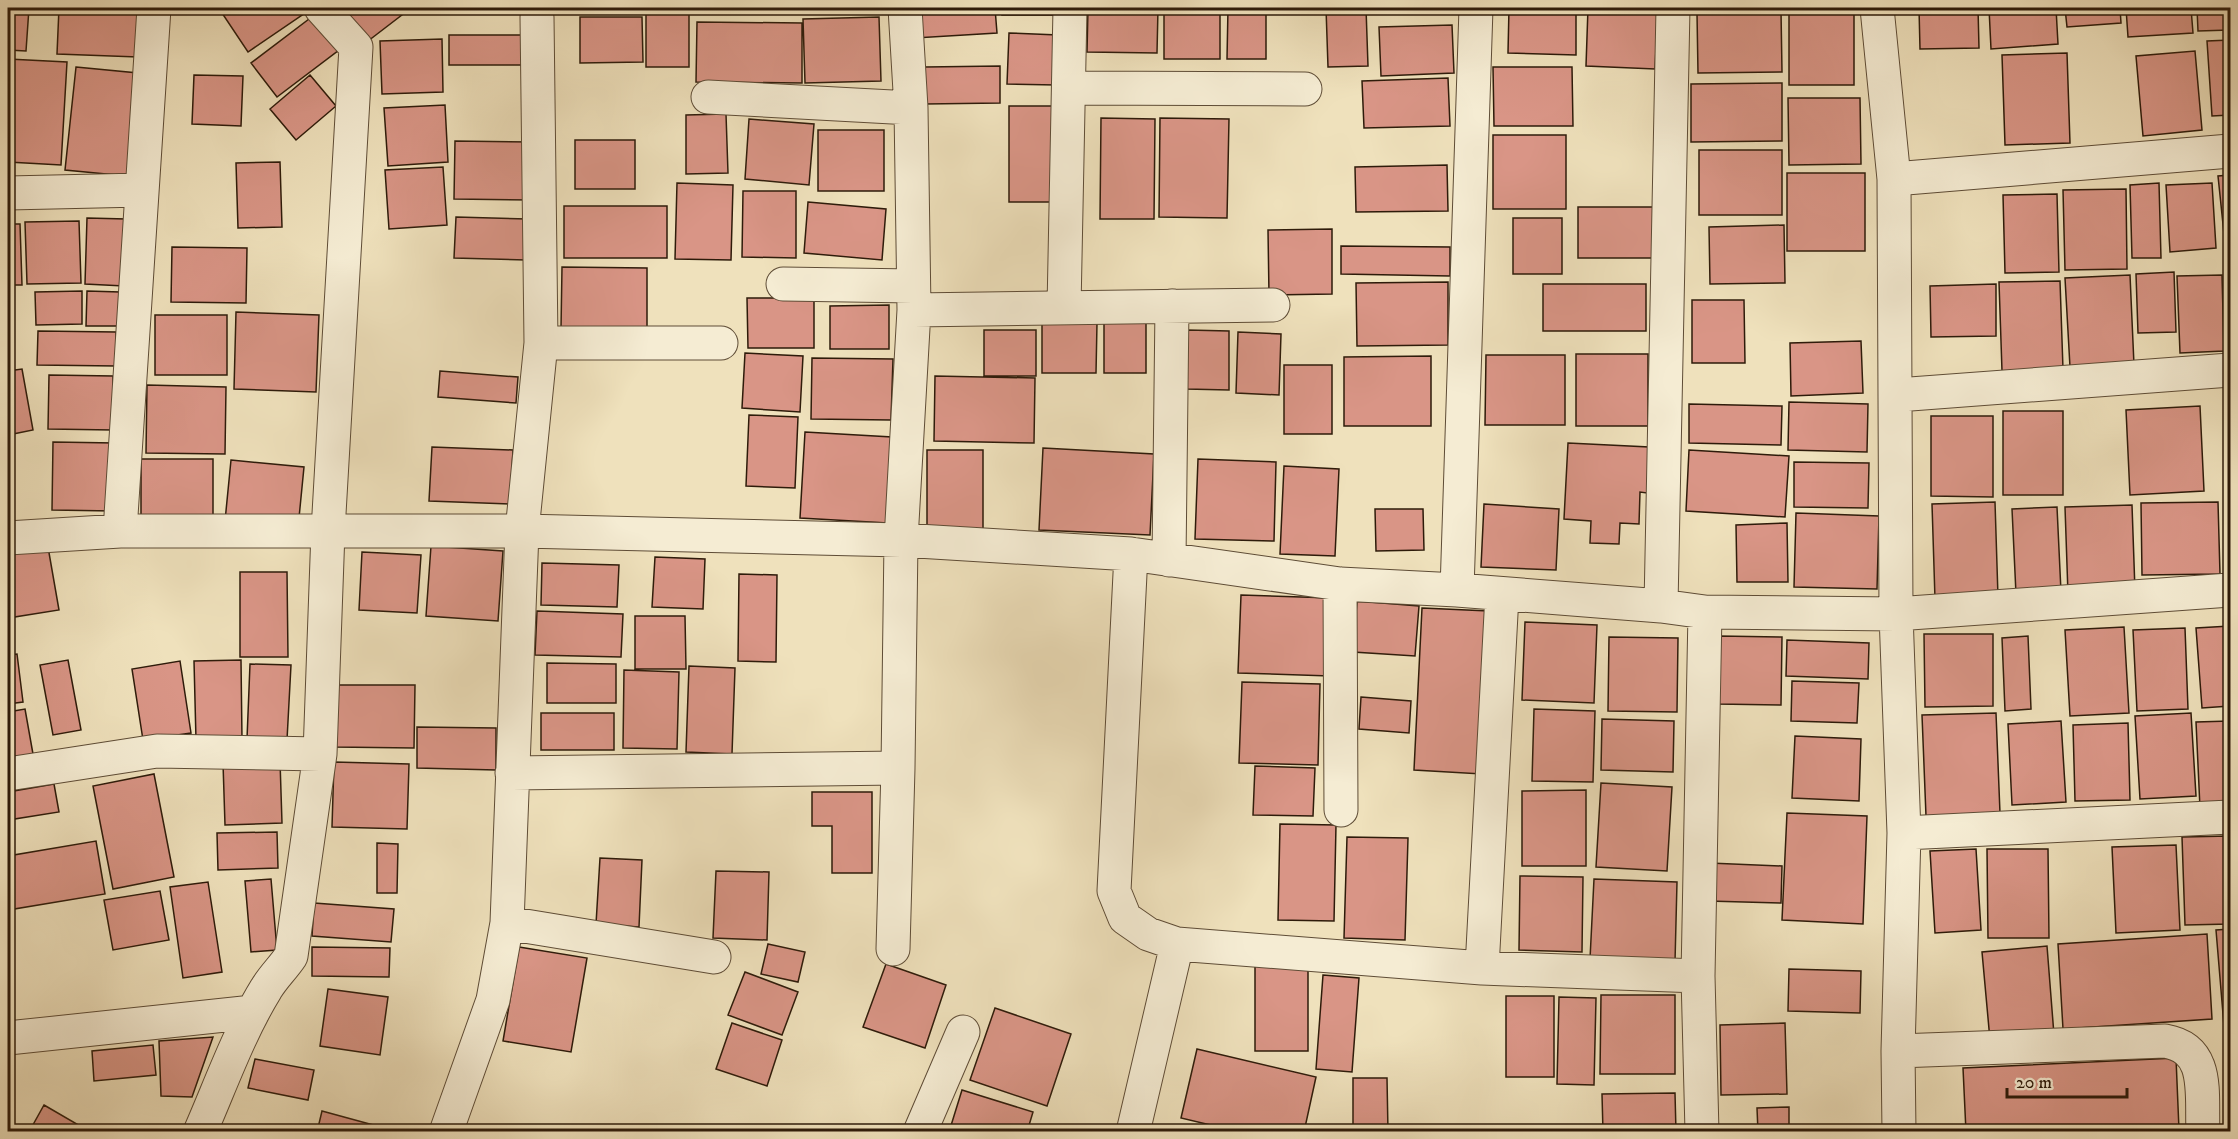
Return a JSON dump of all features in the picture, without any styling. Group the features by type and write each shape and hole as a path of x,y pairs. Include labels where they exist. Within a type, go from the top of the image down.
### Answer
{"street":[{"path":"120,531 154,8"},
{"path":"201,1131 253,1012 267,986 280,974 291,956 320,754 328,531 356,47 321,8"},
{"path":"893,949 901,540 913,298 910,108 905,8"},
{"path":"1064,308 1070,8"},
{"path":"1457,590 1476,8"},
{"path":"1661,606 1673,8"},
{"path":"1877,8 1894,179 1897,394 1896,614 1904,833 1898,1051 1899,1131"},
{"path":"446,1131 493,1000 507,923 522,531 541,343 537,17"},
{"path":"1069,88 1305,89"},
{"path":"708,97 910,108"},
{"path":"1894,179 2230,152"},
{"path":"8,193 142,190"},
{"path":"783,284 913,298 1064,308 1272,305"},
{"path":"1169,560 1172,306"},
{"path":"541,343 721,343"},
{"path":"1897,394 2230,370"},
{"path":"8,538 120,531 522,531 901,540 1131,554 1340,584 1457,590 1661,606 1705,612 1896,614 2230,590"},
{"path":"1131,554 1114,891 1125,918 1148,934 1177,944 1482,968 1698,976"},
{"path":"1340,584 1341,810"},
{"path":"1482,968 1502,595"},
{"path":"1702,1131 1698,976 1705,612"},
{"path":"8,774 157,751 320,754"},
{"path":"512,773 898,768"},
{"path":"1904,833 2230,817"},
{"path":"507,923 714,957"},
{"path":"1133,1131 1177,944"},
{"path":"8,1038 253,1012"},
{"path":"920,1131 963,1032"},
{"path":"1898,1051 2177,1043 2190,1049 2198,1063 2203,1131"}],"building":[{"path":"8,8 29,8 26,51 8,50"},
{"path":"59,8 141,8 138,57 57,54"},
{"path":"224,8 301,8 305,13 248,52 220,10"},
{"path":"343,8 411,8 368,41"},
{"path":"913,8 995,8 997,33 915,38"},
{"path":"1002,8 1055,8 1055,15 1002,15"},
{"path":"1088,8 1158,8 1157,53 1087,52"},
{"path":"1164,8 1220,8 1220,59 1164,59"},
{"path":"1228,8 1266,8 1266,59 1227,59"},
{"path":"1326,8 1366,8 1368,66 1328,67"},
{"path":"1509,8 1576,8 1576,55 1508,53"},
{"path":"1588,8 1658,8 1655,69 1586,66"},
{"path":"1789,8 1854,8 1854,85 1789,85"},
{"path":"1919,8 1978,8 1979,48 1920,49"},
{"path":"1989,8 2056,8 2058,44 1991,49"},
{"path":"2065,8 2120,8 2121,23 2067,27"},
{"path":"2126,8 2191,8 2193,33 2128,37"},
{"path":"2197,8 2230,8 2230,30 2198,31"},
{"path":"1781,11 1782,72 1698,73 1697,13"},
{"path":"646,13 689,13 689,67 646,67"},
{"path":"313,16 339,50 277,97 251,63"},
{"path":"580,17 642,17 643,62 580,63"},
{"path":"879,17 881,81 805,83 803,19"},
{"path":"697,22 802,23 802,83 696,82"},
{"path":"1452,25 1454,73 1381,76 1379,27"},
{"path":"1009,33 1058,35 1056,85 1007,84"},
{"path":"449,35 537,35 537,65 449,65"},
{"path":"442,39 443,92 382,94 380,41"},
{"path":"2230,40 2230,115 2212,116 2207,41"},
{"path":"2195,51 2202,130 2143,136 2136,56"},
{"path":"2067,53 2070,143 2005,145 2002,55"},
{"path":"8,59 67,62 61,165 8,162"},
{"path":"1000,66 1000,103 925,104 925,67"},
{"path":"76,67 138,73 127,176 65,170"},
{"path":"1493,67 1572,67 1573,126 1494,126"},
{"path":"194,75 243,76 241,126 192,124"},
{"path":"310,75 336,106 296,140 270,109"},
{"path":"1448,78 1450,126 1364,128 1362,81"},
{"path":"1782,83 1782,141 1691,142 1691,84"},
{"path":"1788,98 1860,98 1861,164 1789,165"},
{"path":"445,105 448,162 388,166 384,108"},
{"path":"1009,106 1056,106 1056,202 1009,202"},
{"path":"726,114 728,173 686,174 686,115"},
{"path":"1101,118 1155,119 1154,219 1100,219"},
{"path":"1160,118 1229,119 1227,218 1159,217"},
{"path":"749,119 814,124 809,185 745,179"},
{"path":"818,130 884,130 884,191 818,191"},
{"path":"1493,135 1566,135 1566,209 1493,209"},
{"path":"575,140 635,140 635,189 575,189"},
{"path":"455,141 533,142 532,200 454,199"},
{"path":"1699,150 1782,150 1782,215 1699,215"},
{"path":"280,162 282,227 238,228 236,163"},
{"path":"1447,165 1448,211 1356,212 1355,167"},
{"path":"443,167 447,225 389,229 385,170"},
{"path":"1787,173 1865,173 1865,251 1787,251"},
{"path":"2230,175 2230,263 2227,263 2218,176"},
{"path":"677,183 733,185 731,260 675,259"},
{"path":"2159,183 2161,258 2132,258 2130,185"},
{"path":"2212,183 2216,248 2170,252 2166,185"},
{"path":"2126,189 2127,269 2065,270 2063,190"},
{"path":"743,191 796,191 796,258 742,257"},
{"path":"2057,194 2059,272 2005,273 2003,195"},
{"path":"808,202 886,209 882,260 804,253"},
{"path":"564,206 667,206 667,258 564,258"},
{"path":"1578,207 1655,207 1655,258 1578,258"},
{"path":"456,217 527,219 526,260 454,258"},
{"path":"87,218 126,219 124,286 85,284"},
{"path":"1513,218 1562,218 1562,274 1513,274"},
{"path":"79,221 81,283 27,284 25,222"},
{"path":"8,224 20,224 22,285 8,285"},
{"path":"1784,225 1785,283 1710,284 1709,227"},
{"path":"1332,229 1332,294 1269,295 1268,230"},
{"path":"1341,246 1450,247 1450,276 1341,274"},
{"path":"172,247 247,248 246,303 171,302"},
{"path":"562,267 647,268 647,329 561,329"},
{"path":"2174,272 2176,332 2138,333 2136,274"},
{"path":"2130,275 2134,365 2070,367 2065,278"},
{"path":"2222,275 2224,351 2180,353 2177,276"},
{"path":"2060,281 2063,369 2002,371 1999,282"},
{"path":"1448,282 1448,345 1357,346 1356,283"},
{"path":"1543,284 1646,284 1646,331 1543,331"},
{"path":"1996,284 1996,336 1931,337 1930,286"},
{"path":"82,291 82,324 36,325 35,292"},
{"path":"87,291 120,292 119,326 86,326"},
{"path":"747,298 814,298 814,348 748,348"},
{"path":"1692,300 1744,300 1745,363 1692,363"},
{"path":"889,305 889,349 830,349 830,306"},
{"path":"1146,310 1146,373 1104,373 1104,311"},
{"path":"236,312 319,315 316,392 234,389"},
{"path":"155,315 227,315 227,375 155,375"},
{"path":"1042,323 1097,323 1096,373 1042,373"},
{"path":"984,330 1036,330 1036,376 984,376"},
{"path":"1187,330 1229,331 1229,390 1186,389"},
{"path":"38,331 116,332 116,366 37,365"},
{"path":"1238,332 1281,334 1279,395 1236,393"},
{"path":"1861,341 1863,393 1791,396 1790,343"},
{"path":"745,353 803,356 800,412 742,408"},
{"path":"1576,354 1648,354 1648,426 1576,426"},
{"path":"1486,355 1565,355 1565,425 1485,425"},
{"path":"1431,356 1431,426 1344,426 1344,357"},
{"path":"812,358 893,359 891,420 811,419"},
{"path":"1284,365 1332,365 1332,434 1284,434"},
{"path":"22,369 33,430 8,435 8,371"},
{"path":"440,371 518,377 516,403 438,397"},
{"path":"49,375 113,376 113,430 48,429"},
{"path":"935,376 1035,378 1034,443 934,441"},
{"path":"147,385 226,387 225,454 146,453"},
{"path":"1789,402 1868,404 1867,452 1788,450"},
{"path":"1689,404 1782,406 1781,445 1689,443"},
{"path":"2200,406 2204,491 2130,495 2126,410"},
{"path":"2226,410 2230,410 2230,486"},
{"path":"2003,411 2063,411 2063,495 2003,495"},
{"path":"749,415 798,417 795,488 746,486"},
{"path":"1931,416 1993,416 1993,497 1931,496"},
{"path":"805,432 892,437 888,523 800,518"},
{"path":"53,442 115,443 113,511 52,510"},
{"path":"1568,443 1649,447 1647,493 1640,492 1639,524 1620,523 1619,544 1590,543 1591,521 1564,519"},
{"path":"432,447 513,450 510,504 429,501"},
{"path":"1043,448 1154,454 1150,535 1039,530"},
{"path":"927,450 983,450 983,534 927,533"},
{"path":"1689,450 1789,456 1785,517 1686,511"},
{"path":"141,459 213,459 213,529 141,529"},
{"path":"1198,459 1276,462 1274,541 1195,539"},
{"path":"231,460 304,467 298,528 225,521"},
{"path":"1794,462 1869,463 1868,508 1794,507"},
{"path":"1284,466 1339,469 1335,556 1280,554"},
{"path":"1995,502 1998,597 1935,599 1932,504"},
{"path":"2218,502 2220,574 2142,575 2141,503"},
{"path":"1484,504 1559,509 1556,570 1481,567"},
{"path":"2132,505 2135,591 2068,594 2065,507"},
{"path":"2057,507 2061,592 2016,594 2012,509"},
{"path":"1375,509 1423,509 1424,550 1376,551"},
{"path":"1796,513 1879,516 1877,589 1794,587"},
{"path":"1787,523 1788,582 1737,582 1736,525"},
{"path":"431,546 503,551 498,621 426,616"},
{"path":"48,547 59,610 8,618 8,554"},
{"path":"362,552 421,555 417,613 359,610"},
{"path":"655,557 705,559 703,609 652,607"},
{"path":"542,563 619,565 617,607 541,605"},
{"path":"240,572 287,572 288,657 240,657"},
{"path":"739,574 777,575 776,662 738,661"},
{"path":"1241,595 1332,598 1330,676 1238,673"},
{"path":"1357,601 1419,606 1415,656 1353,652"},
{"path":"1422,608 1489,611 1482,774 1414,770"},
{"path":"537,611 623,614 621,657 535,655"},
{"path":"635,616 685,616 686,669 635,669"},
{"path":"1525,622 1597,625 1594,703 1522,700"},
{"path":"2230,626 2230,706 2202,708 2196,628"},
{"path":"2124,627 2129,713 2070,716 2065,630"},
{"path":"2185,628 2188,709 2137,711 2133,630"},
{"path":"1924,634 1993,634 1993,706 1925,707"},
{"path":"1719,636 1782,637 1781,705 1717,704"},
{"path":"2028,636 2031,709 2005,711 2002,638"},
{"path":"1609,637 1678,638 1677,712 1608,711"},
{"path":"1787,640 1869,643 1868,679 1786,676"},
{"path":"17,654 23,702 8,704 8,655"},
{"path":"68,660 81,730 53,735 40,665"},
{"path":"241,660 242,739 196,740 194,661"},
{"path":"180,661 191,733 143,740 132,669"},
{"path":"547,663 616,664 616,703 547,703"},
{"path":"250,664 291,665 287,740 247,739"},
{"path":"689,666 735,668 732,754 686,752"},
{"path":"624,670 679,672 677,749 623,748"},
{"path":"1792,681 1859,683 1857,723 1791,721"},
{"path":"1242,682 1320,684 1318,765 1239,763"},
{"path":"335,685 415,685 414,748 334,747"},
{"path":"1361,697 1411,701 1409,733 1359,729"},
{"path":"25,709 33,754 8,759 8,712"},
{"path":"1534,709 1595,711 1593,782 1532,781"},
{"path":"541,713 614,713 614,750 541,750"},
{"path":"1996,713 2000,813 1926,816 1922,715"},
{"path":"2191,713 2196,796 2140,799 2135,716"},
{"path":"1602,719 1674,721 1673,772 1601,770"},
{"path":"2061,721 2066,802 2012,805 2008,724"},
{"path":"2230,721 2230,806 2200,808 2196,722"},
{"path":"2128,723 2130,800 2075,801 2073,725"},
{"path":"417,727 496,728 496,770 417,768"},
{"path":"1795,736 1861,739 1859,801 1792,798"},
{"path":"280,761 282,823 225,825 223,763"},
{"path":"334,762 409,764 407,829 332,827"},
{"path":"1255,766 1315,768 1313,816 1253,815"},
{"path":"154,774 174,877 113,889 93,786"},
{"path":"1601,783 1672,787 1667,871 1596,867"},
{"path":"54,784 59,812 8,820 8,792"},
{"path":"1586,790 1586,866 1522,866 1522,791"},
{"path":"812,792 872,792 872,873 832,873 832,826 812,826"},
{"path":"1787,813 1867,816 1863,924 1782,920"},
{"path":"1280,824 1336,825 1334,921 1278,920"},
{"path":"277,832 278,868 218,870 217,833"},
{"path":"2230,836 2230,924 2185,925 2182,837"},
{"path":"1347,837 1408,838 1405,940 1344,938"},
{"path":"96,841 105,894 8,910 8,856"},
{"path":"377,843 398,844 397,893 377,893"},
{"path":"2176,845 2180,930 2116,933 2112,847"},
{"path":"1976,849 1981,930 1935,933 1930,851"},
{"path":"1987,849 2048,849 2049,938 1988,938"},
{"path":"600,858 642,860 639,927 596,924"},
{"path":"1709,863 1782,866 1781,903 1708,901"},
{"path":"716,871 769,872 767,940 713,938"},
{"path":"1520,876 1583,877 1582,952 1519,950"},
{"path":"271,879 277,950 251,952 245,881"},
{"path":"1594,879 1677,882 1675,962 1590,959"},
{"path":"208,882 222,972 183,978 170,887"},
{"path":"160,891 169,940 113,950 104,900"},
{"path":"314,903 394,909 391,942 312,936"},
{"path":"2230,929 2230,1098 2216,930"},
{"path":"2207,934 2212,1019 2063,1029 2058,944"},
{"path":"768,944 805,952 798,982 761,974"},
{"path":"2047,946 2054,1035 1990,1040 1982,952"},
{"path":"312,947 390,948 389,977 312,976"},
{"path":"519,947 587,958 571,1052 503,1041"},
{"path":"1255,960 1308,960 1308,1051 1255,1051"},
{"path":"886,964 946,985 925,1048 863,1027"},
{"path":"1789,969 1861,971 1860,1013 1788,1011"},
{"path":"745,972 798,992 782,1035 728,1015"},
{"path":"1323,975 1359,978 1352,1072 1316,1069"},
{"path":"328,989 388,997 380,1055 320,1046"},
{"path":"1601,995 1675,995 1675,1074 1600,1074"},
{"path":"1506,996 1554,996 1554,1077 1506,1077"},
{"path":"1559,997 1596,998 1594,1085 1557,1084"},
{"path":"995,1008 1071,1034 1047,1106 970,1080"},
{"path":"732,1023 782,1040 767,1086 716,1069"},
{"path":"1785,1023 1787,1094 1721,1095 1720,1025"},
{"path":"213,1037 192,1097 161,1096 159,1041"},
{"path":"153,1045 156,1075 94,1081 92,1051"},
{"path":"1197,1049 1316,1077 1304,1132 1240,1132 1181,1118"},
{"path":"2176,1058 2179,1130 1966,1132 1963,1068"},
{"path":"255,1059 314,1070 308,1100 248,1088"},
{"path":"1353,1078 1387,1078 1388,1132 1353,1132"},
{"path":"962,1090 1033,1112 1027,1132 949,1132"},
{"path":"1675,1093 1676,1132 1603,1132 1602,1094"},
{"path":"44,1105 82,1127 80,1132 29,1132"},
{"path":"1789,1107 1789,1132 1758,1132 1757,1108"},
{"path":"322,1111 399,1132 317,1132"},
{"path":"221,1128 244,1132 220,1132"}]}
